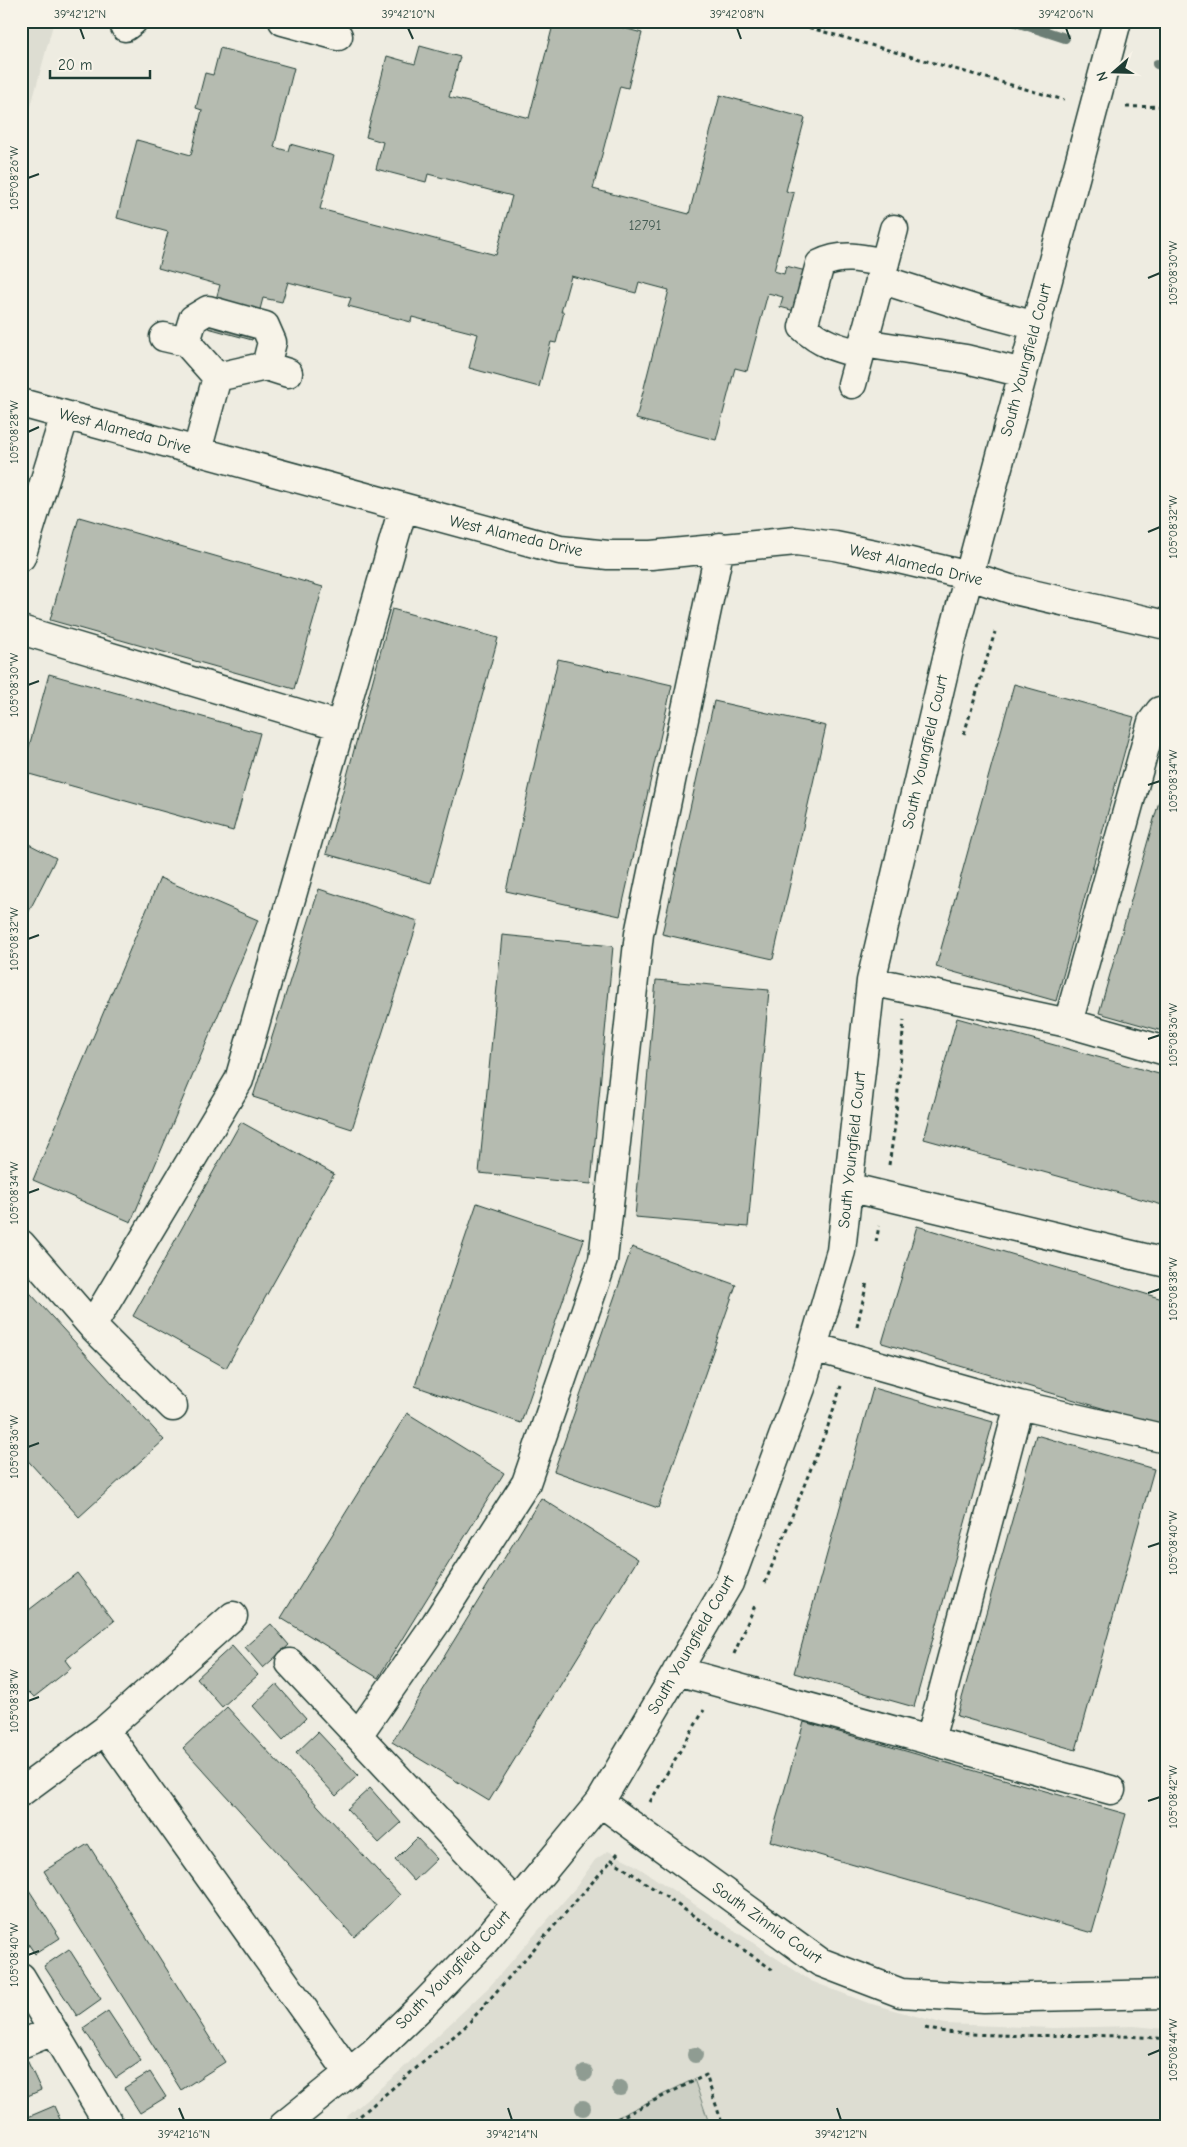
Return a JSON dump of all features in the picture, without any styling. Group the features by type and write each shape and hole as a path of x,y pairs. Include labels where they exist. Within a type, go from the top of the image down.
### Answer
{"street":[{"path":"284,21 338,36"},
{"name":"South Youngfield Court","path":"283,2126 349,2073 423,2005 484,1942 600,1802 729,1583 801,1388 841,1251 871,982 948,654 1117,21"},
{"path":"852,384 894,229"},
{"path":"1023,373 966,359 830,346 815,338 803,327 806,314 820,264 833,258 853,256 882,271 980,311 1036,326"},
{"path":"208,310 265,326 272,342 277,369 218,377 175,339 193,319 208,310"},
{"path":"197,451 218,377"},
{"name":"West Alameda Drive","path":"21,403 560,550 608,555 651,554 796,541 835,546 970,576 1010,589 1166,625"},
{"path":"21,557 65,415"},
{"path":"92,1326 239,1080 402,508"},
{"path":"358,1735 436,1623 526,1483 603,1260 639,934 720,547"},
{"path":"21,630 341,726"},
{"path":"1068,1023 1152,722 1160,711 1166,710"},
{"path":"871,982 1068,1023 1166,1051"},
{"path":"848,1187 1166,1263"},
{"path":"21,1244 92,1326 173,1407"},
{"path":"813,1346 1019,1405 1166,1439"},
{"path":"930,1740 1019,1405"},
{"path":"21,1792 105,1730 233,1616"},
{"path":"290,1663 516,1904"},
{"path":"677,1671 1111,1790"},
{"path":"105,1730 349,2073"},
{"name":"South Zinnia Court","path":"600,1802 820,1962 900,1993 984,1998 1166,1994"},
{"path":"21,1977 110,2126"},
{"path":"21,2044 53,2031"}],"path":[{"path":"786,21 1094,108 1166,106"},
{"path":"961,743 995,632"},
{"path":"874,1248 895,1125 906,989"},
{"path":"761,1591 828,1426 850,1357 868,1275"},
{"path":"348,2126 466,2025 612,1860 637,1829 654,1792 710,1700 718,1681 734,1654 758,1600"},
{"path":"612,1860 779,1974"},
{"path":"917,2026 946,2033 1016,2036 1128,2035 1166,2039"},
{"path":"603,2126 706,2075 723,2126"}],"shaded area":[{"path":"21,21 54,21 21,143"},
{"path":"608,1851 630,1862 811,1981 868,2003 945,2024 1054,2028 1134,2026 1166,2029 1166,2126 336,2126 399,2072 490,1986 576,1887 595,1860"},
{"path":"694,2079 710,2126 600,2126"}],"building":[{"path":"554,21 598,21 642,33 628,88 620,86 593,189 689,214 720,95 805,118 786,191 794,193 774,271 784,274 786,266 830,277 820,318 780,307 783,297 768,293 747,371 735,368 716,440 636,419 669,290 639,282 636,293 571,276 561,312 564,312 556,343 551,342 539,387 469,368 478,334 412,317 411,322 348,306 351,298 288,282 282,302 263,298 252,340 208,328 220,285 158,268 168,232 117,218 137,140 191,155 202,110 196,108 205,73 213,75 220,48 294,68 274,147 288,151 290,144 334,156 320,209 496,255 512,196 428,174 426,182 376,169 383,142 366,137 387,56 415,64 420,46 460,57 449,97 529,118"},
{"path":"79,517 323,587 294,689 50,620"},
{"path":"392,609 498,638 431,883 326,854"},
{"path":"558,659 672,685 620,916 506,891"},
{"path":"49,674 260,733 233,831 22,772"},
{"path":"1014,684 1134,717 1056,1001 936,967"},
{"path":"714,701 826,726 773,959 662,934"},
{"path":"1166,777 1166,1032 1099,1013"},
{"path":"21,840 56,858 21,927"},
{"path":"160,878 258,920 131,1222 33,1180"},
{"path":"319,889 418,921 352,1129 253,1097"},
{"path":"502,935 613,946 591,1184 479,1173"},
{"path":"656,980 769,990 748,1227 635,1217"},
{"path":"957,1018 1166,1076 1166,1206 924,1139"},
{"path":"241,1122 334,1174 226,1368 133,1316"},
{"path":"477,1203 584,1239 521,1423 415,1386"},
{"path":"917,1226 1166,1300 1166,1427 882,1343"},
{"path":"632,1247 736,1285 658,1508 554,1471"},
{"path":"21,1283 164,1440 79,1517 21,1453"},
{"path":"873,1388 993,1422 914,1707 794,1673"},
{"path":"407,1413 504,1473 378,1678 281,1618"},
{"path":"1036,1435 1154,1469 1076,1750 957,1716"},
{"path":"541,1498 638,1559 489,1801 392,1742"},
{"path":"77,1573 114,1621 65,1660 71,1668 34,1697 29,1692 21,1698 21,1616"},
{"path":"271,1624 289,1645 263,1668 245,1647"},
{"path":"232,1646 258,1675 222,1707 197,1678"},
{"path":"276,1684 306,1718 283,1740 253,1706"},
{"path":"227,1707 400,1895 354,1937 183,1748"},
{"path":"804,1722 1126,1814 1092,1933 770,1841"},
{"path":"318,1732 358,1775 336,1796 296,1753"},
{"path":"370,1788 401,1823 379,1843 347,1809"},
{"path":"417,1838 437,1859 414,1881 395,1860"},
{"path":"88,1844 225,2062 181,2090 44,1871"},
{"path":"27,1887 60,1938 35,1954 21,1933 21,1891"},
{"path":"69,1949 101,1999 77,2016 44,1966"},
{"path":"108,2011 141,2061 116,2078 83,2028"},
{"path":"27,2060 41,2090 21,2099 21,2063"},
{"path":"150,2072 166,2097 140,2113 124,2088"},
{"path":"54,2106 63,2126 21,2126 21,2120"}],"waterway":[{"path":"1013,21 1065,38"},
{"path":"1157,64 1166,67"}]}
